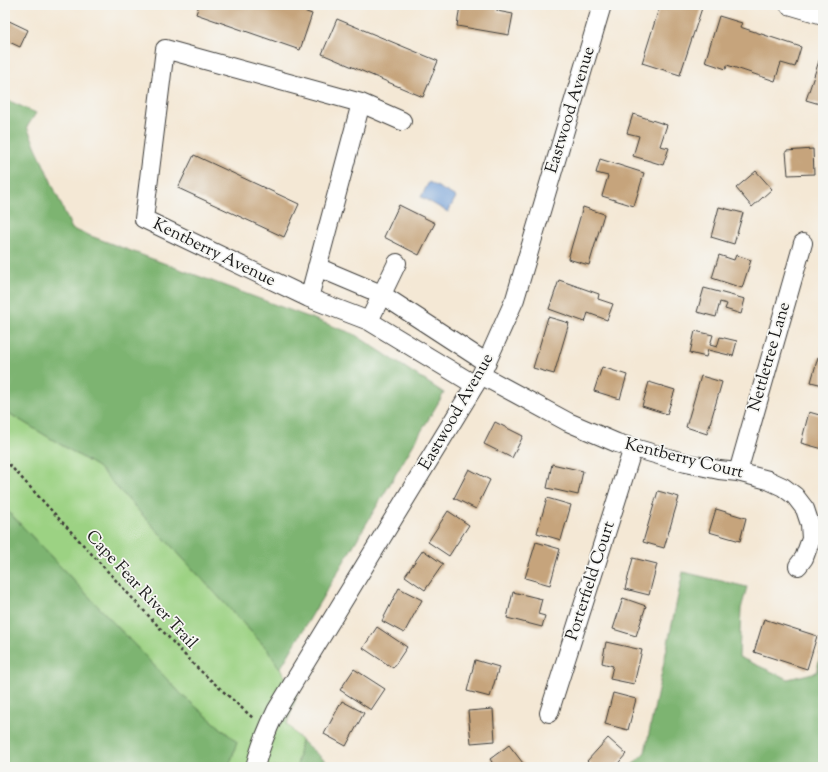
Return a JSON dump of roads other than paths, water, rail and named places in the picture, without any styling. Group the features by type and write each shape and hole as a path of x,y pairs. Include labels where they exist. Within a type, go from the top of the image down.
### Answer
{"street":[{"name":"Eastwood Avenue","path":"256,767 267,730 276,711 481,374 515,299 602,5"},
{"path":"789,5 823,15"},
{"name":"Kentberry Avenue","path":"361,103 165,49 144,219 309,298 368,321 481,374"},
{"path":"309,298 361,103 402,121"},
{"name":"Nettletree Lane","path":"738,472 803,243"},
{"path":"368,321 397,263"},
{"path":"317,267 381,294 481,374"},
{"name":"Kentberry Court","path":"481,374 568,422 617,443 718,470 738,472 768,480 783,487 795,496 805,509 810,524 811,539 804,558 798,566"},
{"name":"Porterfield Court","path":"548,713 633,448"}],"water":[{"path":"429,182 456,197 448,212 421,197"}]}
